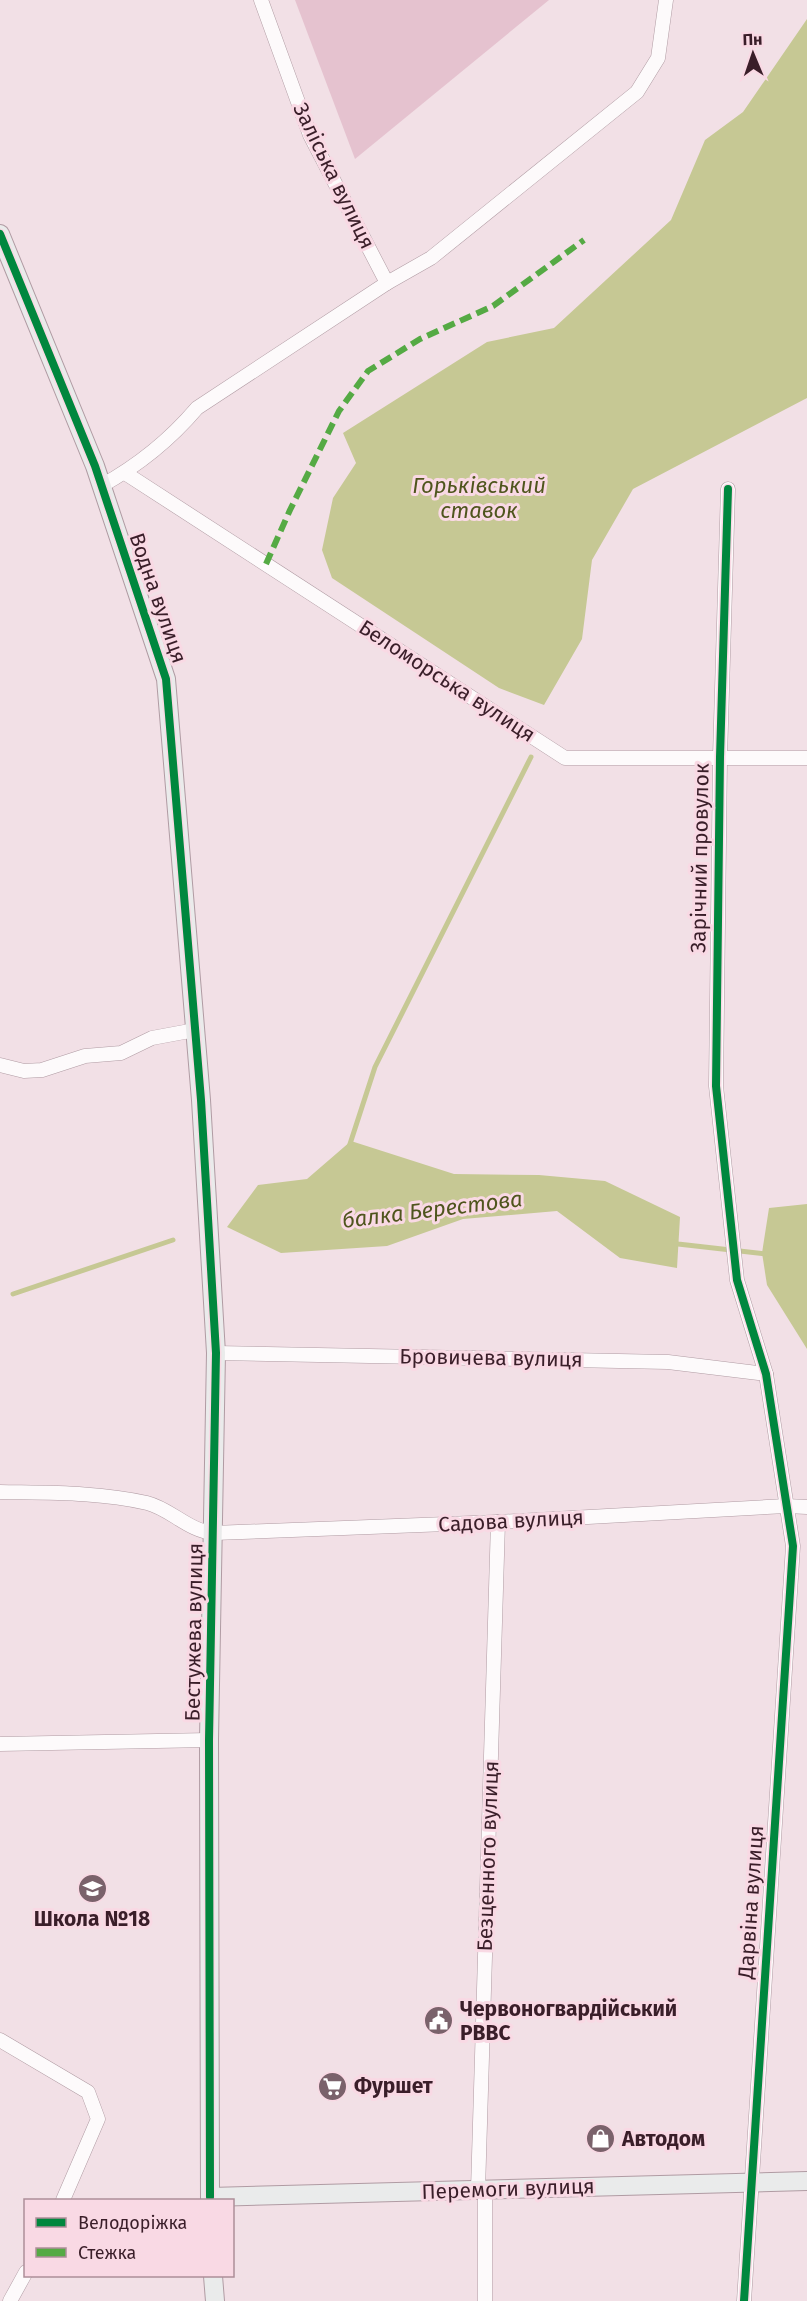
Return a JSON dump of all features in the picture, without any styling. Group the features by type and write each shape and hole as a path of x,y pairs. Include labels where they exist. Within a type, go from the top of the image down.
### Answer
{"street":[{"name":"Заліська вулиця","path":"261,0 310,135 387,283"},
{"path":"101,486 125,473 174,435 197,408 387,283 431,258 637,92 658,58 666,0"},
{"name":"Водна вулиця","path":"0,234 101,486 166,679 198,1065"},
{"name":"Беломорська вулиця","path":"125,473 565,758 807,758"},
{"name":"Зарічний провулок","path":"728,489 720,757 716,1086 736,1280 766,1374"},
{"path":"0,1065 24,1071 42,1070 85,1056 121,1053 152,1038 195,1030"},
{"name":"Бестужева вулиця","path":"198,1065 216,1353 209,1740 210,2199"},
{"name":"Бровичева вулиця","path":"216,1353 668,1362 766,1374"},
{"name":"Дарвіна вулиця","path":"744,2301 793,1546 766,1374"},
{"path":"0,1492 85,1493 150,1504 201,1532 214,1533"},
{"name":"Садова вулиця","path":"214,1533 498,1522 786,1506 807,1507"},
{"name":"Безценного вулиця","path":"485,2301 482,2190 498,1522"},
{"path":"0,1744 209,1740"},
{"path":"0,2040 88,2092 98,2120 63,2199"},
{"name":"Перемоги вулиця","path":"210,2199 807,2181"},
{"path":"10,2301 24,2276"},
{"path":"213,2277 214,2301"}],"shaded area":[{"path":"295,0 549,0 355,159"}],"water":[{"name":"Горьківський ставок","path":"807,19 807,398 633,489 592,560 582,639 544,705 499,688 332,578 322,550 333,498 356,463 343,433 487,342 554,328 671,220 705,140 743,112"},
{"path":"351,1141 454,1174 539,1175 605,1181 680,1217 677,1268 620,1258 557,1211 463,1219 387,1246 281,1253 227,1227 258,1185 307,1179"},
{"path":"807,1204 807,1349 767,1285 762,1253 769,1208"}],"waterway":[{"path":"349,1147 375,1067 531,757"},
{"name":"балка Берестова","path":"13,1294 173,1240"},
{"name":"балка Берестова","path":"673,1242 767,1254"}],"marked path":[{"path":"266,564 339,411 368,371 420,339 493,306 584,240"}],"cycle path":[{"path":"0,234 95,466 166,679 201,1100 216,1353 209,1740 210,2197"},
{"path":"728,489 720,757 716,1086 737,1280 766,1374 793,1546 744,2301"}],"place":[{"name":"Школа №18","path":"92,1888"},
{"name":"Червоногвардійський РВВС","path":"439,2021"},
{"name":"Фуршет","path":"333,2086"},
{"name":"Автодом","path":"601,2139"}]}
